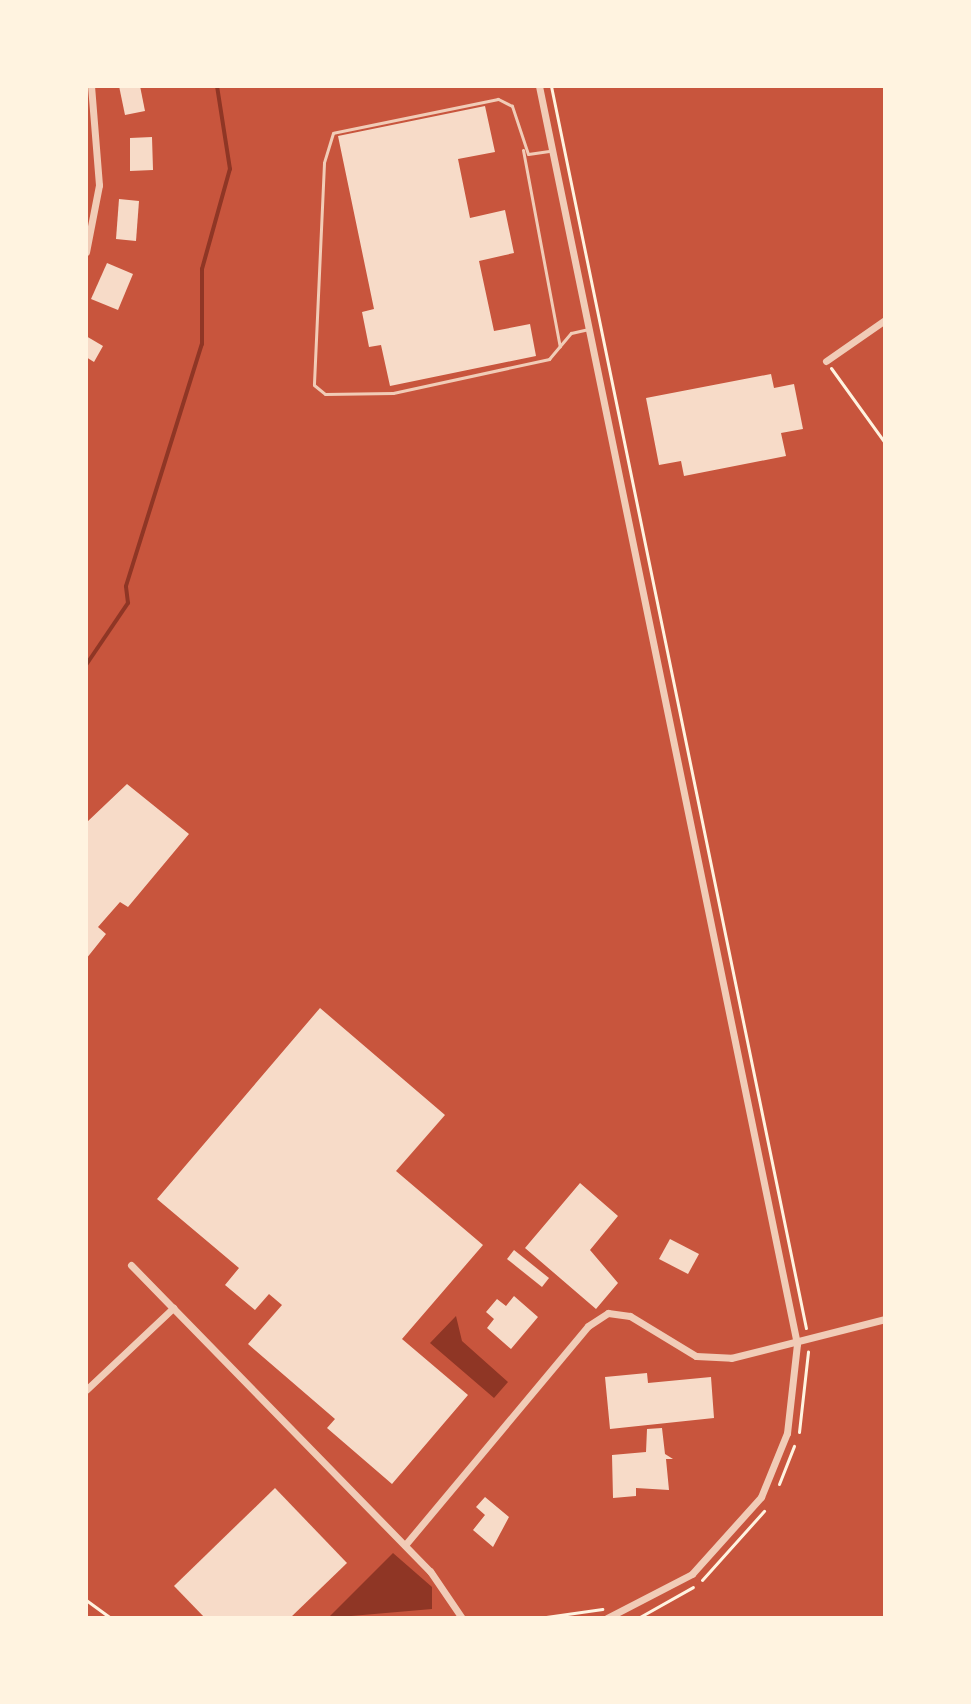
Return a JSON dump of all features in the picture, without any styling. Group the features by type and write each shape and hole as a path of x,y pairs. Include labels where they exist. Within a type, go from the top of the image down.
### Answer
{"street":[{"path":"86,252 99,185 91,86"},
{"path":"539,86 797,1344 787,1433 761,1497 692,1574 607,1618"},
{"path":"826,361 885,320"},
{"path":"131,1265 405,1545 462,1618"},
{"path":"86,1390 173,1308"},
{"path":"405,1545 588,1326 608,1313 630,1316 696,1356 731,1358 797,1344 885,1319"}],"lane":[{"path":"560,347 512,106 498,99 333,133 324,163 311,372 325,394 393,393 549,359 560,347 571,333 590,329"},
{"path":"522,147 535,155 553,150"}],"path":[{"path":"551,86 807,1340"},
{"path":"826,361 885,443"},
{"path":"86,1600 111,1618"},
{"path":"539,1618 616,1604"}],"shaded area":[{"path":"456,1316 462,1341 508,1382 494,1398 430,1343"},
{"path":"393,1553 432,1587 432,1609 328,1618"}],"building":[{"path":"119,86 140,86 145,111 125,115"},
{"path":"485,106 495,152 458,159 470,218 505,210 514,253 479,261 494,331 530,324 536,356 390,386 381,345 369,347 362,312 374,309 338,136"},
{"path":"152,137 153,170 130,171 130,138"},
{"path":"119,199 139,201 136,241 116,239"},
{"path":"107,263 133,274 118,310 91,299"},
{"path":"86,336 103,346 94,362 86,357"},
{"path":"771,374 774,388 794,384 803,429 781,433 786,456 684,476 681,461 659,465 646,398"},
{"path":"127,784 189,834 128,907 120,902 98,927 106,934 86,959 86,823"},
{"path":"320,1008 445,1115 396,1171 483,1245 402,1339 468,1395 392,1484 327,1428 335,1419 248,1344 282,1305 269,1294 255,1310 225,1285 239,1268 157,1199"},
{"path":"580,1183 618,1216 590,1250 618,1283 596,1309 525,1248"},
{"path":"670,1239 699,1254 688,1274 659,1259"},
{"path":"514,1250 549,1278 542,1287 507,1259"},
{"path":"514,1296 538,1317 511,1349 487,1328 494,1319 486,1312 497,1299 506,1306"},
{"path":"647,1373 648,1383 711,1377 714,1418 610,1429 605,1377"},
{"path":"662,1428 665,1454 673,1459 666,1459 669,1490 636,1488 636,1496 613,1498 612,1455 646,1452 647,1429"},
{"path":"275,1488 347,1563 290,1618 205,1618 174,1586"},
{"path":"485,1497 509,1517 493,1547 473,1530 485,1515 476,1507"}],"waterway":[{"path":"86,665 128,603 126,586 202,344 202,269 230,169 217,86"}]}
